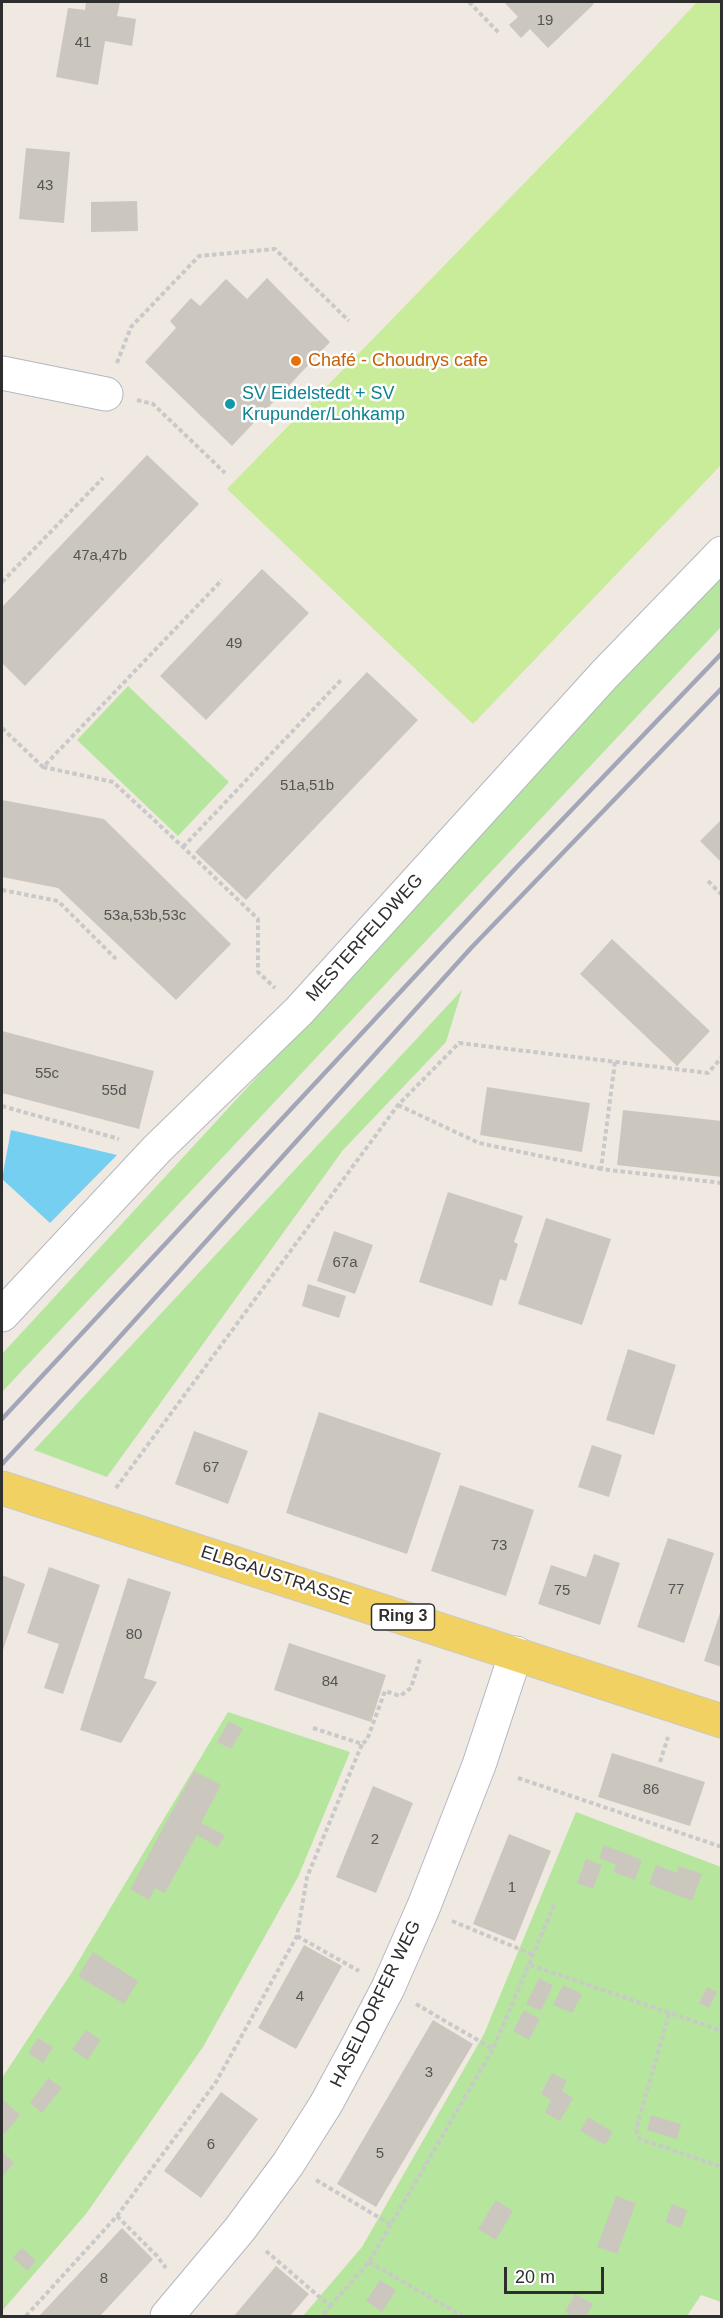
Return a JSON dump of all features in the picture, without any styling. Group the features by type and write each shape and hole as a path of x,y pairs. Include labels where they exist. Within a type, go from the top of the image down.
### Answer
{"main road":[{"name":"ELBGAUSTRASSE","path":"2,1488 722,1721"}],"street":[{"path":"2,373 106,393"},
{"name":"MESTERFELDWEG","path":"2,1315 157,1149 298,1011 604,675 722,553"},
{"name":"HASELDORFER WEG","path":"167,2316 240,2229 288,2164 326,2104 358,2045 388,1988 424,1906 479,1765 516,1653"}],"path":[{"path":"470,2 499,33"},
{"path":"225,473 153,404 106,393 130,327 199,256 275,249 349,321"},
{"path":"2,582 103,478"},
{"path":"43,767 222,580"},
{"path":"183,847 341,680"},
{"path":"3,731 43,767 113,782 183,847 258,920 258,972 298,1011"},
{"path":"708,881 722,895"},
{"path":"2,890 57,901 116,958"},
{"path":"114,1491 398,1105 459,1043 708,1074 722,1057"},
{"path":"601,1169 615,1062"},
{"path":"398,1105 479,1143 601,1169 722,1183"},
{"path":"2,1106 157,1149"},
{"path":"26,2316 117,2216 216,2082 297,1936 307,1877 362,1744 367,1740 385,1691 400,1696 411,1688 423,1651"},
{"path":"313,1728 362,1744"},
{"path":"660,1762 669,1733"},
{"path":"518,1778 722,1847"},
{"path":"322,2316 369,2262 493,2049 555,1903"},
{"path":"446,1918 534,1955"},
{"path":"297,1936 364,1973"},
{"path":"530,1965 722,2031"},
{"path":"407,1999 493,2049"},
{"path":"669,2014 636,2130 640,2139 722,2167"},
{"path":"314,2179 390,2224"},
{"path":"117,2216 157,2256 168,2271"},
{"path":"264,2249 330,2306"},
{"path":"369,2262 462,2316"}],"green space":[{"path":"697,2 721,2 721,465 473,724 227,489 608,97"},
{"path":"721,573 721,627 2,1392 2,1354"},
{"path":"128,686 229,782 178,836 77,740"},
{"path":"462,990 446,1042 343,1150 107,1477 34,1450"},
{"path":"228,1712 350,1752 298,1877 203,2047 86,2214 2,2311 2,2078 72,1972"},
{"path":"576,1812 721,1867 721,2302 701,2295 687,2316 303,2316 362,2247 484,2034"}],"water":[{"path":"11,1130 117,1155 50,1223 2,1179"}],"building":[{"path":"86,2 120,2 117,16 136,19 132,46 105,41 98,85 56,77 68,8 85,10"},
{"path":"504,2 592,2 594,4 548,48 530,29 521,38 509,25 518,17"},
{"path":"26,148 70,152 64,223 19,219"},
{"path":"137,201 138,231 91,232 91,202"},
{"name":"SV Eidelstedt + SV Krupunder/Lohkamp","path":"267,278 330,342 232,446 145,362 176,328 170,321 191,298 200,306 226,279 247,299"},
{"path":"147,455 199,504 25,686 2,663 2,607"},
{"path":"262,569 309,613 206,720 160,676"},
{"path":"367,672 418,720 246,900 195,852"},
{"path":"2,800 104,819 231,944 176,1000 58,888 2,877"},
{"path":"722,819 722,863 700,841"},
{"path":"612,939 710,1031 677,1066 580,974"},
{"path":"2,1031 154,1071 139,1129 2,1093"},
{"path":"487,1087 590,1103 582,1152 480,1135"},
{"path":"623,1110 722,1121 722,1177 617,1165"},
{"path":"448,1192 523,1216 514,1242 518,1244 506,1281 500,1279 492,1306 419,1282"},
{"path":"546,1218 611,1239 582,1325 518,1304"},
{"path":"334,1231 373,1245 355,1294 317,1281"},
{"path":"308,1284 346,1296 339,1318 302,1306"},
{"path":"628,1349 676,1365 654,1435 606,1420"},
{"path":"319,1412 441,1453 407,1554 286,1513"},
{"path":"194,1431 248,1451 228,1504 175,1484"},
{"path":"592,1445 622,1455 609,1497 578,1487"},
{"path":"460,1485 534,1510 506,1596 431,1571"},
{"path":"668,1538 714,1553 684,1643 637,1627"},
{"path":"594,1554 620,1563 600,1625 538,1604 551,1565 586,1577"},
{"path":"49,1567 100,1585 63,1694 44,1688 59,1644 27,1633"},
{"path":"2,1575 25,1584 2,1653"},
{"path":"128,1578 171,1592 144,1678 157,1682 121,1743 80,1730"},
{"path":"722,1610 722,1667 704,1661"},
{"path":"289,1643 386,1675 371,1722 274,1690"},
{"path":"229,1721 243,1729 231,1749 217,1742"},
{"path":"612,1753 705,1782 690,1826 598,1797"},
{"path":"194,1771 221,1785 201,1823 225,1835 218,1847 197,1835 165,1893 155,1888 149,1900 130,1889"},
{"path":"373,1786 413,1803 376,1893 336,1877"},
{"path":"509,1834 551,1851 515,1941 473,1924"},
{"path":"604,1845 642,1860 635,1880 613,1872 616,1865 599,1858"},
{"path":"586,1859 602,1865 593,1889 577,1883"},
{"path":"656,1865 677,1873 679,1866 702,1874 692,1901 649,1884"},
{"path":"304,1945 342,1966 296,2049 258,2028"},
{"path":"93,1952 138,1981 124,2004 78,1976"},
{"path":"539,1978 553,1985 541,2011 526,2004"},
{"path":"563,1985 582,1994 572,2013 553,2005"},
{"path":"707,1987 717,1992 709,2008 699,2003"},
{"path":"524,2010 540,2019 529,2040 513,2031"},
{"path":"433,2020 473,2044 376,2207 337,2184"},
{"path":"86,2030 101,2040 87,2060 72,2049"},
{"path":"38,2038 53,2047 43,2063 28,2053"},
{"path":"552,2073 567,2081 562,2091 573,2098 560,2121 545,2113 551,2100 541,2094"},
{"path":"48,2078 62,2088 42,2113 30,2103"},
{"path":"221,2092 258,2119 201,2198 164,2171"},
{"path":"2,2099 20,2115 5,2134 2,2131"},
{"path":"651,2115 681,2124 677,2139 647,2130"},
{"path":"588,2117 613,2132 605,2145 580,2131"},
{"path":"2,2152 14,2163 2,2177"},
{"path":"616,2196 636,2203 617,2254 597,2247"},
{"path":"496,2200 513,2211 496,2240 478,2229"},
{"path":"672,2204 687,2210 681,2228 665,2222"},
{"path":"122,2228 153,2259 100,2316 39,2316"},
{"path":"22,2248 36,2261 27,2271 13,2257"},
{"path":"276,2266 309,2294 290,2316 234,2316"},
{"path":"380,2280 396,2290 382,2312 366,2301"},
{"path":"575,2294 593,2304 586,2316 573,2316 565,2312"}],"railway":[{"path":"2,1419 514,870 722,653"},
{"path":"2,1464 471,948 722,688"}],"place":[{"name":"Chafé - Choudrys cafe","path":"296,361"},
{"name":"SV Eidelstedt + SV Krupunder/Lohkamp","path":"230,404"}]}
